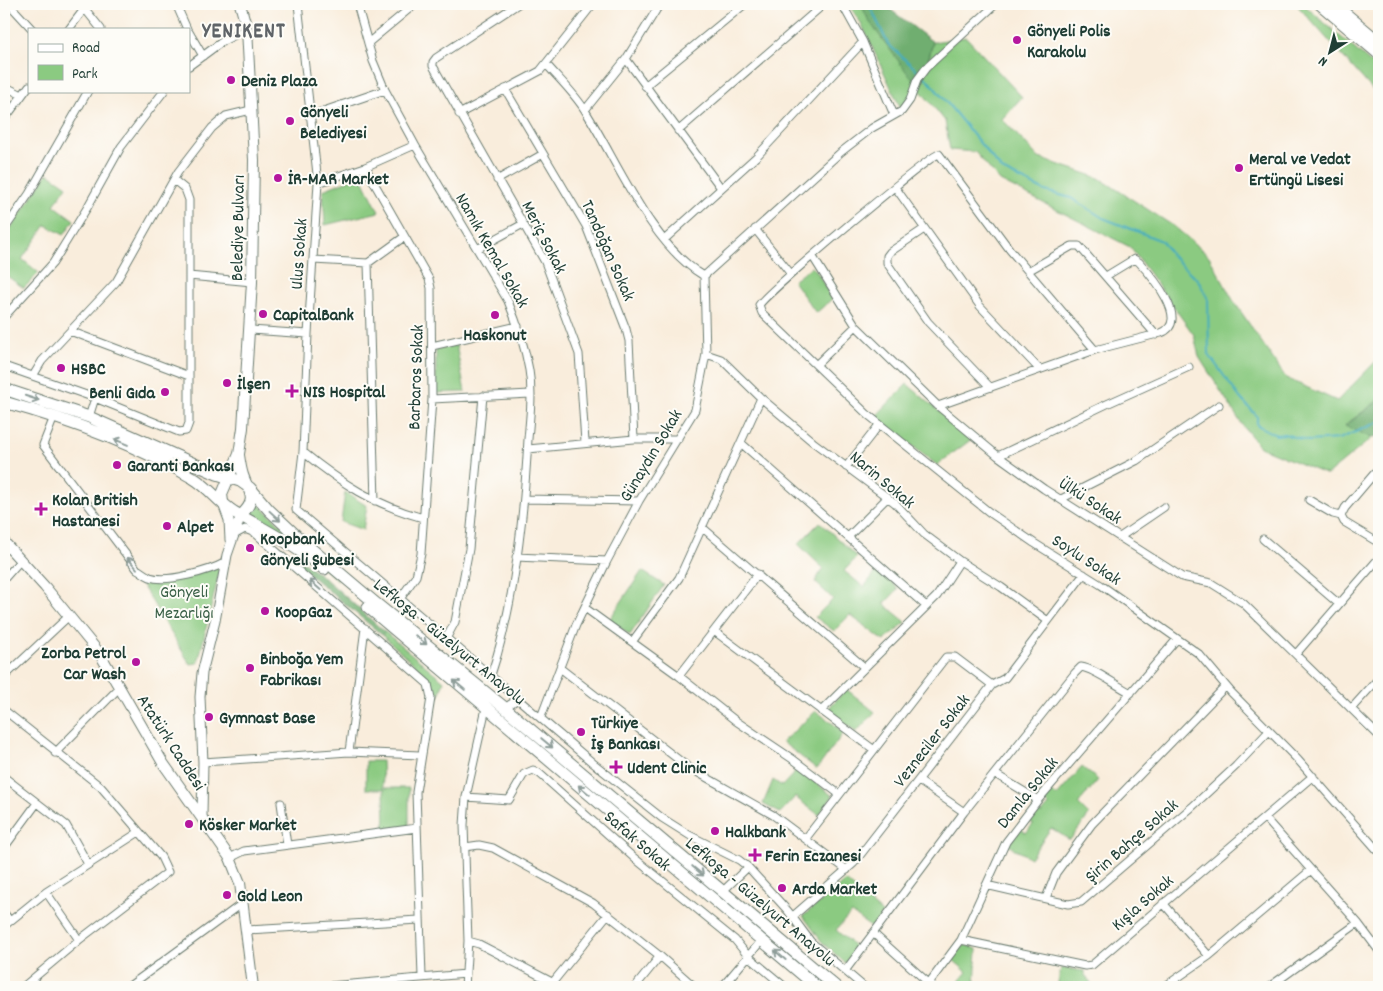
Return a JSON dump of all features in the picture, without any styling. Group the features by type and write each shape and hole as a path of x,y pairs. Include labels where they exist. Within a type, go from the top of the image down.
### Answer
{"highway":[{"path":"1320,4 1379,54"},
{"path":"1334,4 1379,42"},
{"name":"Lefkoşa - Güzelyurt Anayolu","path":"4,389 89,417 229,478 240,481 250,488 269,510 303,542 505,708 836,987"},
{"name":"Lefkoşa - Güzelyurt Anayolu","path":"4,402 54,417 109,437 172,467 194,479 241,515 280,537 313,560 817,987"}],"main road":[{"name":"Belediye Bulvarı","path":"223,502 222,494 239,454 245,412 252,282 254,160 247,29 240,4"},
{"name":"Belediye Bulvarı","path":"239,454 243,476 250,488"},
{"path":"241,515 250,503 250,488"},
{"name":"Atatürk Caddesi","path":"4,542 45,587 100,654 118,689 163,763 202,816 237,870 253,987"}],"street":[{"path":"9,4 31,28"},
{"path":"176,4 187,28"},
{"name":"Ulus Sokak","path":"298,4 309,116 318,182 308,334 303,452 295,506 298,512 400,599"},
{"name":"Namık Kemal Sokak","path":"357,4 368,43 385,90 415,145 508,301 518,326 529,370 528,449 524,499 503,635 491,675"},
{"path":"368,43 415,4"},
{"path":"459,114 537,73 547,65 593,4"},
{"path":"585,110 626,59 660,4"},
{"path":"645,86 745,4"},
{"path":"678,131 824,4"},
{"path":"842,4 863,42 894,115"},
{"path":"547,65 585,110 651,223 664,240 689,266 704,276 841,152 872,128 907,105 917,80 926,68 996,4"},
{"name":"Meriç Sokak","path":"513,5 433,62 433,66 497,180 541,253 578,349 584,442"},
{"path":"70,28 83,6 100,28"},
{"path":"190,65 223,41 247,29"},
{"path":"190,34 203,56"},
{"path":"664,240 757,156 863,42"},
{"path":"626,59 721,188"},
{"path":"4,86 22,95"},
{"path":"4,120 28,87"},
{"name":"Tandoğan Sokak","path":"505,89 590,235 627,333 634,439"},
{"path":"309,116 385,90"},
{"path":"4,230 34,186 87,92"},
{"path":"5,314 44,275 53,263 87,208 121,147 163,92"},
{"path":"33,376 42,361 116,282 174,180 219,121 229,115 251,110"},
{"path":"318,182 365,167 415,145"},
{"path":"497,180 544,154"},
{"path":"755,229 790,274 935,155 942,155 1010,250 1095,350"},
{"name":"Barbaros Sokak","path":"365,167 431,283 432,399 418,572 414,581 400,599"},
{"path":"4,366 95,398 179,432 186,430 189,423 189,197 185,189 174,180"},
{"path":"895,187 980,306 1039,369"},
{"path":"477,249 523,224"},
{"path":"924,229 888,254 887,263 928,322 990,387"},
{"path":"313,260 368,263 404,236"},
{"path":"1028,271 1076,245 1106,276 1156,335"},
{"name":"Ülkü Sokak","path":"813,257 856,326 938,406 998,456 1061,499 1182,577 1206,581 1222,588 1249,608 1379,736"},
{"path":"938,406 1095,350 1156,335 1170,327 1173,315 1166,299 1141,264 1136,260 1131,260 1106,276"},
{"path":"368,263 375,501"},
{"name":"Soylu Sokak","path":"790,274 761,302 760,310 816,365 879,424 989,512 1084,574 1203,657 1226,686 1313,776 1379,852"},
{"path":"189,276 252,282"},
{"name":"Günaydın Sokak","path":"541,717 585,608 607,561 639,501 696,410 706,354 704,276"},
{"path":"432,346 518,326"},
{"path":"816,365 856,326"},
{"path":"250,330 308,334"},
{"path":"70,331 188,376"},
{"name":"Narin Sokak","path":"706,354 721,359 761,398 846,467 888,498 920,530 960,561 1048,621"},
{"path":"998,456 1189,367"},
{"path":"432,399 530,394"},
{"path":"447,637 455,622 469,549 483,396"},
{"path":"89,417 95,398"},
{"path":"632,642 679,578 761,398"},
{"path":"1061,499 1136,461 1219,405"},
{"path":"54,417 43,445 107,528 130,562 151,577 168,578 214,568 226,562"},
{"path":"846,467 879,424"},
{"path":"528,449 584,442 678,439"},
{"path":"741,443 926,606"},
{"path":"303,452 340,480 375,501 394,510 423,518"},
{"path":"1341,516 1345,508 1379,469"},
{"path":"848,537 888,498"},
{"path":"524,499 639,501"},
{"path":"1309,500 1333,514 1341,516 1344,522 1379,543"},
{"path":"223,502 231,530 229,550"},
{"path":"1120,537 1164,507"},
{"path":"202,816 203,762 200,697 202,673 215,621 226,562 241,515"},
{"path":"234,535 245,528 254,532 428,684 431,698 420,756 416,792 422,977"},
{"path":"703,528 864,667"},
{"path":"1263,539 1339,604"},
{"path":"516,557 607,561"},
{"path":"1296,654 1379,558"},
{"path":"4,579 20,561"},
{"path":"821,711 941,592 960,561"},
{"path":"679,676 758,574"},
{"name":"Vezneciler Sokak","path":"792,917 847,870 919,781 992,685 1005,678 1084,574"},
{"path":"400,599 662,818 689,835 739,860 748,867 792,917 811,942 864,987"},
{"path":"585,608 679,676 736,721 794,760 839,794"},
{"path":"4,676 69,616"},
{"path":"349,752 365,628"},
{"path":"714,631 873,749"},
{"name":"Damla Sokak","path":"931,985 961,940 1002,848 1038,800 1177,639"},
{"path":"806,838 943,660 952,655 992,685"},
{"path":"845,970 964,812 1028,730 1081,667 1090,668 1111,683 1131,693"},
{"path":"560,668 688,766 762,808 806,838 847,870"},
{"path":"1352,709 1379,678"},
{"path":"1046,898 1056,873 1092,824 1226,686"},
{"path":"55,753 118,689"},
{"path":"505,708 519,698"},
{"path":"465,987 468,941 464,847 466,797 486,708"},
{"path":"4,710 55,753 101,787 167,867 165,876 79,940 23,987"},
{"name":"Şirin Bahçe Sokak","path":"986,885 1072,905 1085,900 1192,807 1236,766 1269,731"},
{"path":"203,762 349,752 420,756"},
{"name":"Safak Sokak","path":"466,797 509,800 524,774 534,770 633,856 735,940 748,956 786,987"},
{"path":"995,774 1038,800"},
{"name":"Kışla Sokak","path":"961,940 1089,966 1313,776"},
{"path":"4,777 66,825 88,864"},
{"path":"919,781 964,812"},
{"path":"4,848 37,803"},
{"path":"281,803 287,845"},
{"path":"1265,818 1358,923 1379,951"},
{"path":"230,858 244,851 417,828"},
{"path":"4,913 7,923 46,892 139,832"},
{"path":"464,847 479,845 493,848 608,914 696,987"},
{"path":"722,892 748,867"},
{"path":"1164,987 1210,956 1311,870"},
{"path":"46,892 79,940"},
{"path":"128,987 243,903"},
{"path":"1163,903 1210,956"},
{"path":"468,941 479,944 550,985 608,914"},
{"path":"246,930 420,920"},
{"path":"1269,987 1358,923"},
{"path":"873,933 931,985"},
{"path":"722,987 762,940"},
{"path":"635,987 660,956"},
{"path":"318,987 466,974"}],"green space":[{"path":"848,4 861,4 869,21 921,90 933,42 966,37 1022,97 1002,119 1039,158 1099,178 1175,227 1209,256 1233,300 1286,378 1337,401 1379,358 1379,400 1345,425 1372,438 1327,475 1260,447 1243,426 1199,357 1194,335 1130,247 1000,181 975,152 950,150 945,121 921,91 901,109 861,23"},
{"path":"861,4 886,4 887,7 933,42 920,90 869,21"},
{"path":"1296,4 1303,4 1379,70 1379,97"},
{"path":"48,173 67,186 54,205 74,220 64,235 46,225 22,259 39,273 24,288 4,274 4,238"},
{"path":"361,175 379,212 325,225 323,190"},
{"path":"811,267 816,270 832,299 816,313 793,281"},
{"path":"456,345 465,392 436,393 436,349"},
{"path":"907,384 972,439 937,465 875,417"},
{"path":"1379,400 1379,435 1372,438 1345,426"},
{"path":"345,492 367,506 363,530 341,522"},
{"path":"254,500 339,578 337,580 308,555 246,513"},
{"path":"820,522 857,557 844,571 864,587 879,568 898,589 884,604 906,622 884,641 850,615 834,631 815,617 833,599 815,582 823,568 798,544"},
{"path":"267,539 299,558 385,632 382,635"},
{"name":"Gönyeli Mezarlığı","path":"221,565 198,663 190,664 142,585"},
{"path":"642,571 664,585 630,635 609,620"},
{"path":"385,632 444,681 436,704 433,701 433,685 428,677 382,635"},
{"path":"846,689 875,712 856,732 827,710"},
{"path":"816,711 844,732 817,769 782,742"},
{"path":"366,761 382,761 383,788 409,788 409,827 385,830 384,789 366,789"},
{"path":"1082,767 1098,780 1078,804 1089,815 1070,840 1051,828 1030,858 1008,845 1020,828 1026,833 1033,824 1028,820 1037,810 1041,814 1049,805 1044,801 1051,792 1057,796"},
{"path":"798,769 833,796 819,815 795,797 780,813 763,804 773,780 782,786"},
{"path":"846,881 883,914 872,928 851,913 836,930 859,950 845,963 822,942 803,916"},
{"path":"966,945 977,949 975,987 954,987 967,972 952,959 961,947"},
{"path":"1061,968 1085,971 1085,975 1094,987 1057,987"}],"waterway":[{"path":"869,4 888,44 929,81 1002,170 1045,191 1071,198 1103,218 1162,241 1171,255 1198,280 1208,299 1209,355 1240,398 1257,416 1257,425 1276,435 1284,434 1308,441 1339,439 1379,422"}],"place":[{"name":"Gönyeli Polis Karakolu","path":"1017,40"},
{"name":"Deniz Plaza","path":"231,80"},
{"name":"Gönyeli Belediyesi","path":"290,121"},
{"name":"Meral ve Vedat Ertüngü Lisesi","path":"1239,168"},
{"name":"İR-MAR Market","path":"278,178"},
{"name":"CapitalBank","path":"263,314"},
{"name":"Haskonut","path":"495,315"},
{"name":"HSBC","path":"61,368"},
{"name":"İlşen","path":"227,383"},
{"name":"NIS Hospital","path":"292,391"},
{"name":"Benli Gıda","path":"165,392"},
{"name":"Garanti Bankası","path":"117,465"},
{"name":"Kolan British Hastanesi","path":"41,509"},
{"name":"Alpet","path":"167,526"},
{"name":"Koopbank Gönyeli Şubesi","path":"250,548"},
{"name":"KoopGaz","path":"265,611"},
{"name":"Zorba Petrol Car Wash","path":"136,662"},
{"name":"Binboğa Yem Fabrikası","path":"250,668"},
{"name":"Gymnast Base","path":"209,717"},
{"name":"Türkiye İş Bankası","path":"581,732"},
{"name":"Udent Clinic","path":"616,767"},
{"name":"Kösker Market","path":"189,824"},
{"name":"Halkbank","path":"715,831"},
{"name":"Ferin Eczanesi","path":"755,855"},
{"name":"Arda Market","path":"782,888"},
{"name":"Gold Leon","path":"227,895"}],"district":[{"name":"YENIKENT","path":"244,29"}]}
